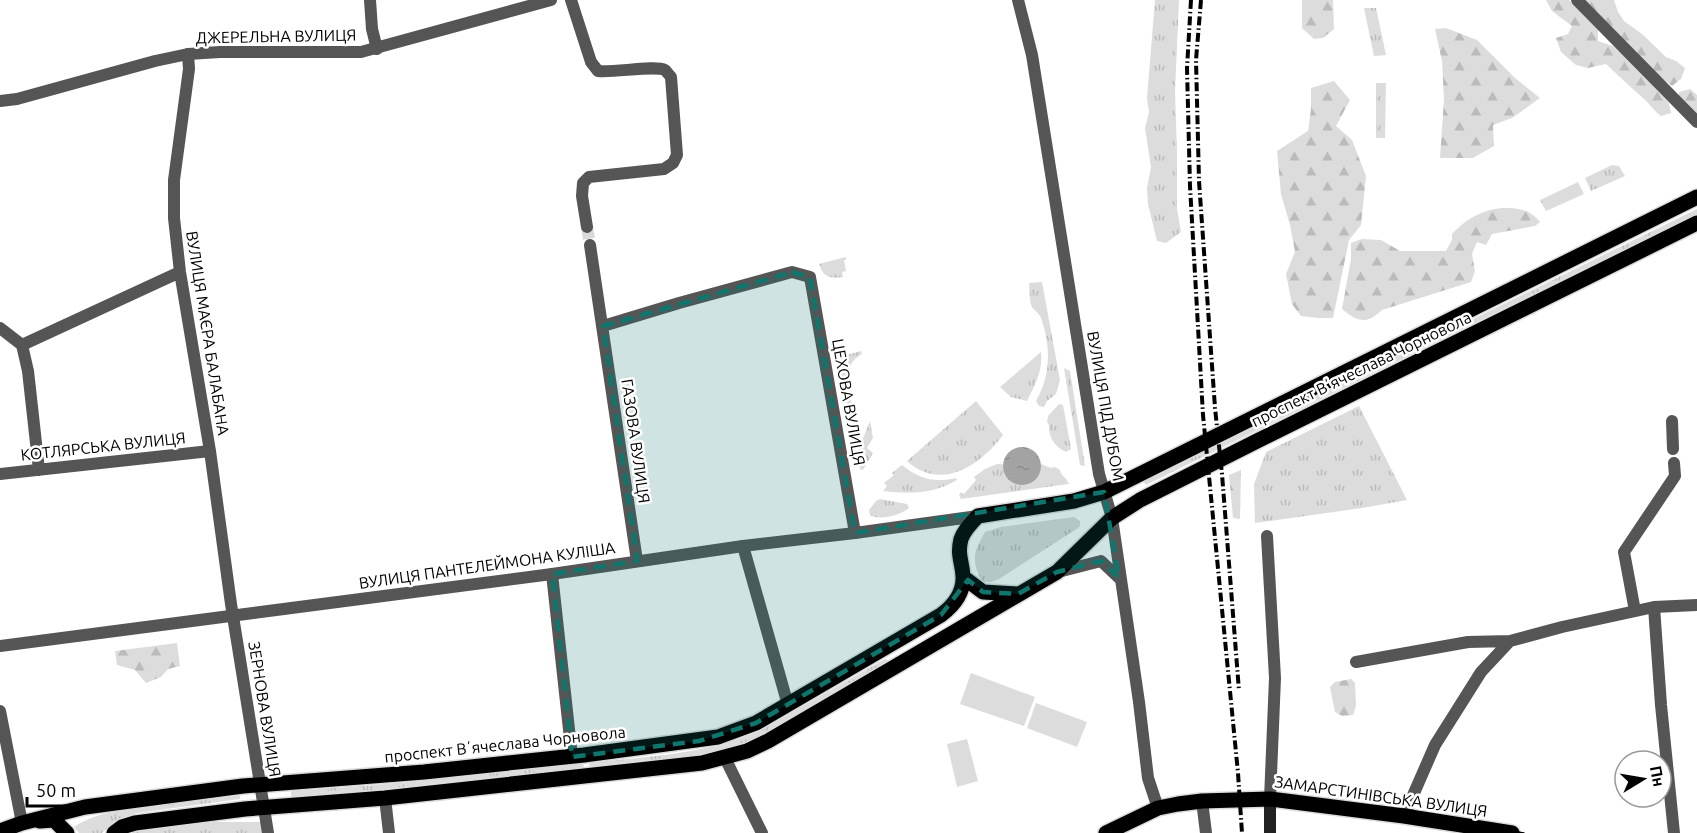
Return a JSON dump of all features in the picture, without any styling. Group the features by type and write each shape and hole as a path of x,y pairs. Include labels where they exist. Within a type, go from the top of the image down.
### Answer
{"main road":[{"name":"проспект Вʼячеслава Чорновола","path":"978,516 1074,501 1104,492 1697,197"},
{"name":"проспект Вʼячеслава Чорновола","path":"114,833 135,823 702,763 747,751 800,724 1057,572 1112,518 1140,500 1697,223"},
{"path":"978,516 968,526 962,537 959,557 963,577 983,592 1018,594"},
{"name":"проспект Вʼячеслава Чорновола","path":"0,831 85,807 243,786 424,772 572,757 717,737 756,723 941,615 952,607 960,593 963,577"},
{"path":"1270,798 1270,833"},
{"name":"ЗАМАРСТИНІВСЬКА ВУЛИЦЯ","path":"1106,833 1158,808 1202,801 1270,798 1512,833"},
{"path":"22,823 54,820 67,833"}],"street":[{"path":"370,0 372,29 377,48"},
{"name":"ДЖЕРЕЛЬНА ВУЛИЦЯ","path":"0,102 188,54 361,52 551,0"},
{"path":"571,0 591,62 598,70 607,72 656,69 665,70 671,77 677,155 673,163 664,169 589,177 583,183 582,196 587,226"},
{"name":"ВУЛИЦЯ ПІД ДУБОМ","path":"1008,0 1019,4 1032,55 1100,474 1112,518 1148,778 1158,808"},
{"path":"1577,0 1697,122"},
{"name":"ВУЛИЦЯ МАЄРА БАЛАБАНА","path":"188,54 189,69 174,180 174,218 180,272 210,451 234,616"},
{"name":"ГАЗОВА ВУЛИЦЯ","path":"590,245 637,561"},
{"path":"22,345 180,272"},
{"name":"ЦЕХОВА ВУЛИЦЯ","path":"603,326 792,272 810,277 855,533"},
{"path":"0,328 22,345 28,371 39,470"},
{"path":"1672,421 1673,449"},
{"name":"КОТЛЯРСЬКА ВУЛИЦЯ","path":"0,474 210,451"},
{"path":"1635,611 1624,552 1675,476 1674,463"},
{"name":"ВУЛИЦЯ ПАНТЕЛЕЙМОНА КУЛІША","path":"0,646 978,516"},
{"path":"1267,536 1275,678 1270,798"},
{"path":"743,546 788,705"},
{"name":"проспект Вʼячеслава Чорновола","path":"1057,572 1101,561 1119,578"},
{"path":"552,574 572,757"},
{"path":"1356,662 1468,642 1510,641 1654,607 1697,605"},
{"path":"1654,607 1660,705 1674,833"},
{"name":"ЗЕРНОВА ВУЛИЦЯ","path":"234,616 268,833"},
{"path":"1404,816 1435,745 1481,672 1510,641"},
{"path":"0,711 22,823"},
{"path":"725,758 762,833"},
{"path":"385,798 389,833"},
{"path":"1202,801 1206,833"}],"highlighted area":[{"path":"792,272 810,277 855,533 1104,492 1119,578 1101,561 1057,572 1018,594 983,592 968,580 941,615 756,723 699,741 572,757 552,574 637,561 603,326"}],"green space":[{"path":"1155,0 1179,0 1175,91 1177,209 1181,232 1166,243 1157,241 1148,204 1147,188 1151,167 1145,128 1149,112 1147,98"},
{"path":"1302,0 1333,0 1334,29 1323,38 1314,39 1302,28"},
{"path":"1546,0 1569,0 1598,29 1598,41 1613,46 1632,63 1669,103 1671,113 1661,116 1606,64 1588,68 1576,65 1561,52 1556,38 1568,34 1572,26 1552,11"},
{"path":"1585,0 1614,0 1624,21 1642,34 1666,57 1685,68 1681,79 1672,86 1659,76"},
{"path":"1364,8 1376,8 1386,55 1374,56"},
{"path":"1446,28 1477,40 1515,78 1540,98 1512,118 1493,125 1494,146 1473,158 1440,158 1444,99 1442,61 1435,29"},
{"path":"1334,81 1350,100 1336,126 1352,140 1366,176 1361,225 1349,240 1333,318 1318,318 1301,316 1292,304 1286,274 1295,252 1281,194 1277,151 1308,131 1311,88"},
{"path":"1376,83 1386,83 1385,138 1376,138"},
{"path":"1690,89 1697,95 1697,118 1679,99 1679,92"},
{"path":"1612,165 1619,166 1625,176 1591,191 1585,178"},
{"path":"1578,182 1584,194 1546,211 1540,200"},
{"path":"1502,208 1523,210 1532,214 1540,222 1535,226 1492,234 1486,245 1477,242 1472,254 1475,271 1471,282 1382,310 1367,320 1357,319 1342,309 1351,259 1351,243 1362,239 1381,240 1400,251 1446,251 1452,240 1452,234 1463,224 1481,213"},
{"path":"1697,209 1697,214 1146,485 1143,481"},
{"path":"846,257 844,260 846,271 842,272 843,277 828,276 819,264"},
{"path":"1042,282 1060,380 1056,394 1047,401 1044,407 1039,406 1036,401 1047,371 1047,339 1041,318 1031,305 1029,283"},
{"path":"861,351 862,354 854,360 848,373 852,413 847,404 839,359"},
{"path":"1041,352 1040,372 1027,401 1011,397 1000,387"},
{"path":"1064,368 1070,371 1085,466 1080,465"},
{"path":"976,401 1003,435 984,456 960,471 947,474 933,474 920,470 907,461"},
{"path":"1059,404 1063,405 1071,449 1066,452 1053,441 1047,422 1048,416"},
{"path":"1359,406 1407,500 1255,523 1254,484 1266,452"},
{"path":"870,421 873,438 867,448 873,453 863,470 860,469 857,453"},
{"path":"997,464 1041,466 1041,464 1051,468 1055,467 1060,470 1069,484 961,499 959,495 961,492 964,494 976,480 974,477"},
{"path":"902,465 928,479 956,478 957,480 939,488 921,492 883,491 887,486 884,483"},
{"path":"1241,470 1240,519 1233,518 1229,475"},
{"path":"880,499 907,504 909,508 890,516 874,517 870,515 869,510"},
{"path":"1074,517 1080,521 1078,528 999,579 982,582 976,568 975,557 985,532 1001,527"},
{"path":"177,643 180,666 168,669 161,677 146,683 135,670 117,665 115,651"},
{"path":"885,659 888,663 764,735 744,744 701,756 590,767 589,763 698,750 740,738 761,730"},
{"path":"971,673 1035,697 1024,726 960,704"},
{"path":"1351,679 1355,683 1356,706 1353,715 1342,716 1335,712 1330,687 1335,682"},
{"path":"1036,703 1087,722 1077,747 1027,728"},
{"path":"967,739 978,781 957,787 947,744"},
{"path":"583,763 584,768 291,797 291,791 376,785"},
{"path":"240,795 240,799 137,813 115,821 102,833 79,833 74,827 84,821 117,811"},
{"path":"187,822 264,822 265,833 121,833 127,829"}],"water":[{"path":"1022,447 1036,452 1041,466 1036,480 1022,485 1008,480 1003,466 1008,452"}],"tunnel":[{"path":"587,227 590,245"}],"tram line":[{"path":"1102,833 1142,813 1175,802 1273,797 1392,812 1524,833"}],"railway":[{"path":"1191,0 1187,68 1190,186 1203,415 1242,833"},
{"path":"1201,0 1196,60 1199,181 1239,691"}]}
